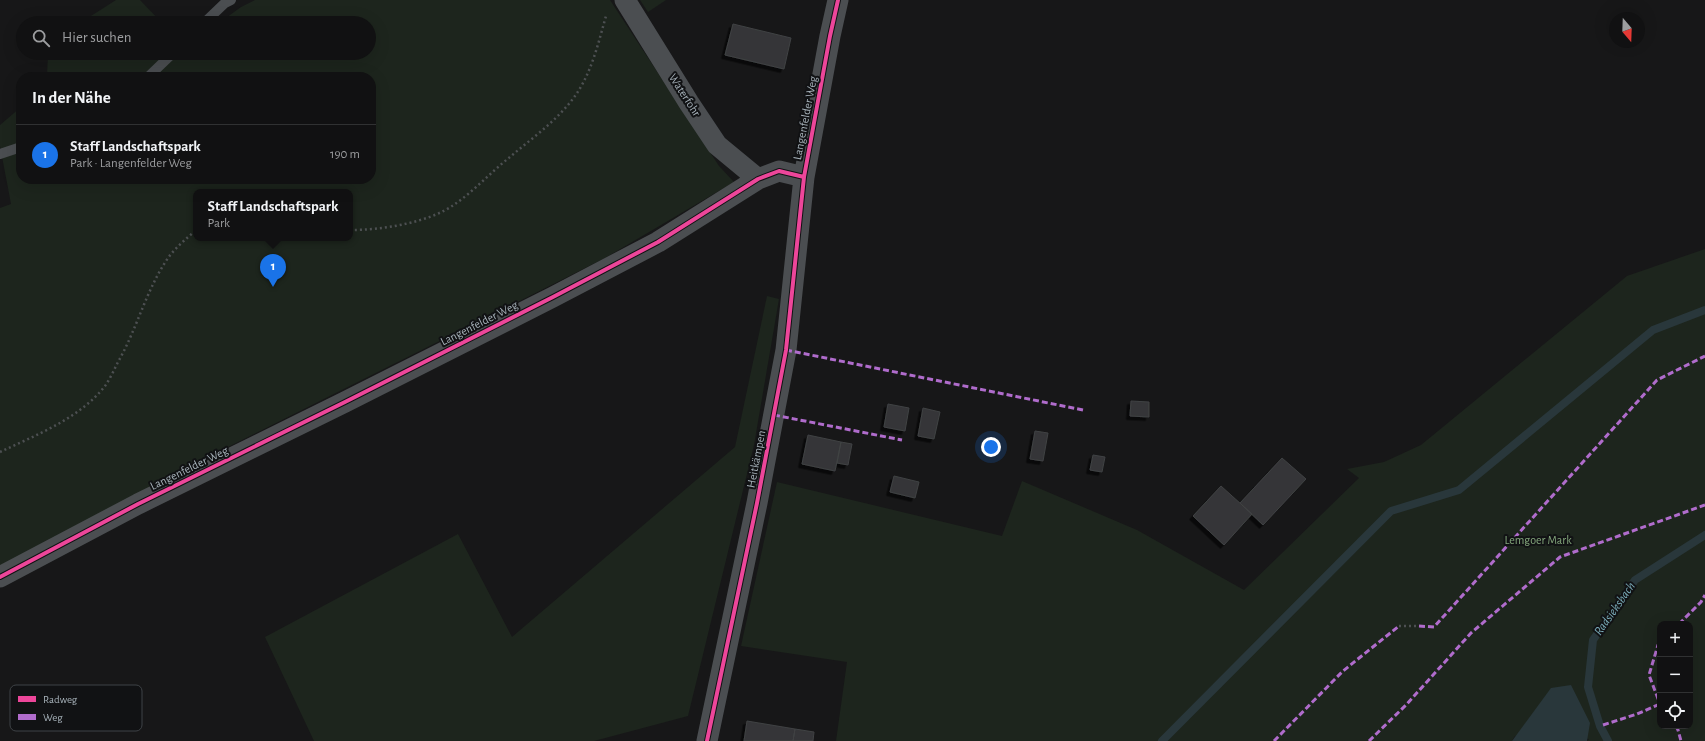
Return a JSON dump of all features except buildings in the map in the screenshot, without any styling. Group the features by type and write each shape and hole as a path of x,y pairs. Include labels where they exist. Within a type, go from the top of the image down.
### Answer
{"street":[{"name":"Waterfohr","path":"625,0 717,145 758,179"},
{"name":"Langenfelder Weg","path":"0,577 138,504 567,290 658,242 758,179 779,171 804,177 838,0"},
{"name":"Heitkämpen","path":"707,741 757,503 786,350 804,177"}],"lane":[{"path":"211,16 225,3 231,0"},
{"path":"153,72 166,60"},
{"path":"0,154 16,149"}],"path":[{"path":"353,230 371,230 395,226 427,218 454,205 542,130 572,100 583,83 591,64 607,15"},
{"path":"0,452 61,422 92,400 105,386 126,347 159,273 168,258 180,244 193,233"},
{"path":"1398,626 1418,626"}],"green space":[{"path":"116,0 140,0 155,16 91,16"},
{"path":"255,0 610,0 719,166 734,182 605,258 232,445 87,520 0,568 0,208 11,204 0,146 0,125 16,111 16,184 376,184 376,72 47,72 48,60 376,60 376,16 229,16 241,7"},
{"path":"640,0 666,0 648,12"},
{"name":"Lemgoer Mark","path":"1705,249 1705,741 1587,741 1589,739 1515,736 1512,741 836,741 847,662 741,646 777,482 1002,536 1022,481 1137,530 1244,590 1359,478 1347,469 1384,462 1421,445 1627,276"},
{"path":"767,296 779,299 754,445 688,716 594,741 314,741 265,637 458,534 512,637 735,447"}],"shaded area":[{"path":"1571,685 1590,723 1587,741 1512,741 1551,688"}],"waterway":[{"path":"1162,741 1391,511 1459,490 1653,330 1705,310"},
{"name":"Radsieksbach","path":"1608,741 1600,726 1588,687 1593,640 1635,580 1705,535"}],"marked path":[{"path":"786,350 1083,410"},
{"path":"1419,626 1434,627 1657,380 1705,356"},
{"path":"774,415 902,440"},
{"path":"1369,741 1406,705 1471,633 1560,557 1705,505"},
{"path":"1682,621 1701,602 1705,595"},
{"path":"1274,741 1343,671 1399,626"},
{"path":"1657,648 1649,675 1657,696"},
{"path":"1603,725 1637,714 1657,705"},
{"path":"1678,729 1681,741"}],"cycle path":[{"path":"707,741 757,503 786,350 804,177 838,0"},
{"path":"0,577 138,504 345,402 658,242 758,179 779,171 804,177"}],"place":[{"name":"Staff Landschaftspark","path":"273,287"}]}
